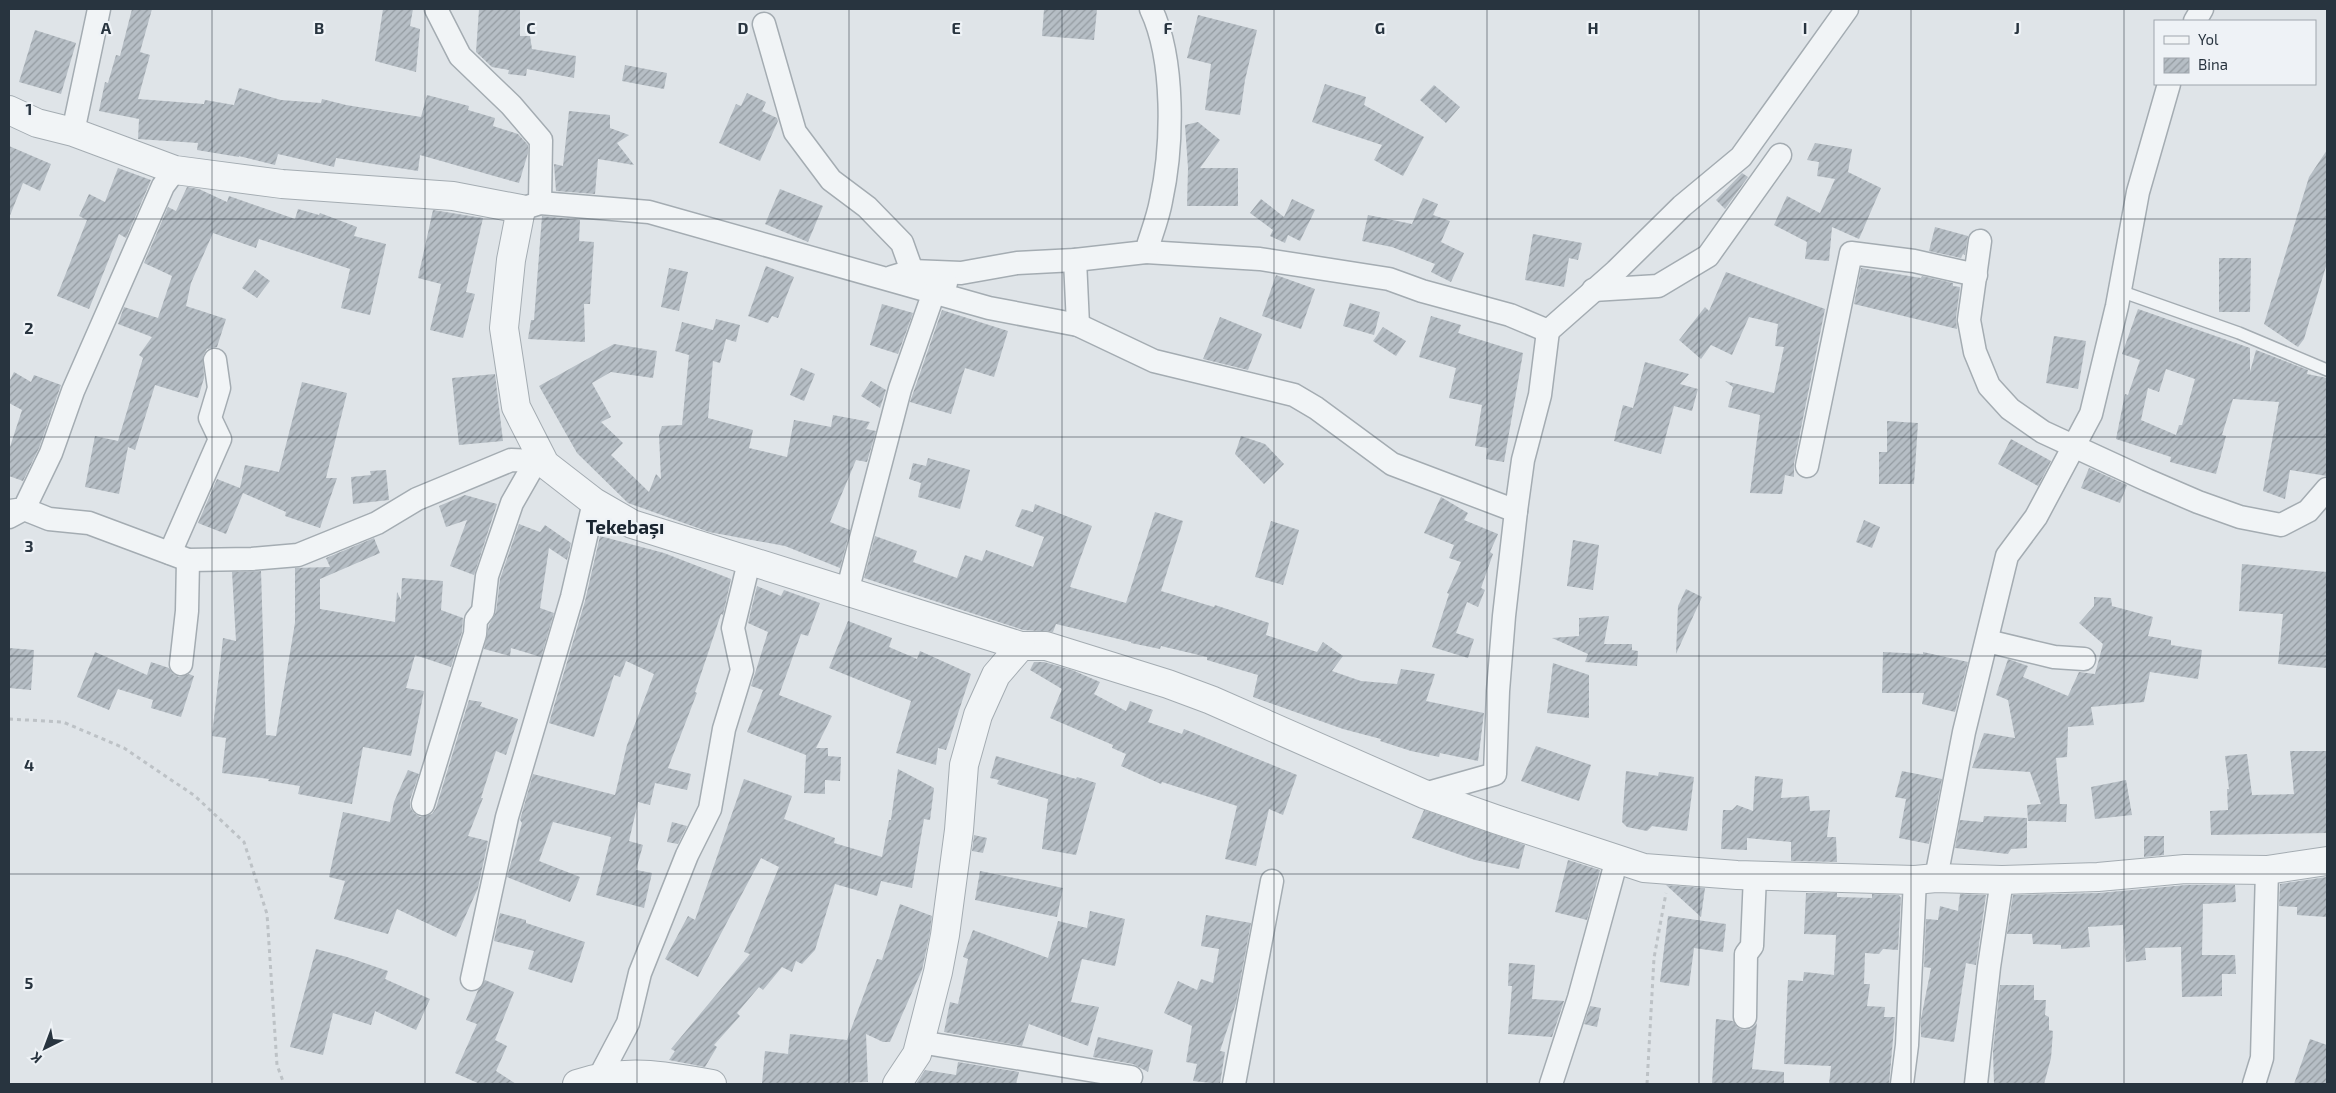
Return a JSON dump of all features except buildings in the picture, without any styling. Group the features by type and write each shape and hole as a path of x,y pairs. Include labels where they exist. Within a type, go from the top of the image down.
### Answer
{"street":[{"path":"72,132 99,9"},
{"path":"436,9 460,56 511,105 541,140 530,206 511,260 504,328 516,407 540,463"},
{"path":"1146,252 1161,200 1170,110 1165,59 1151,9"},
{"path":"1424,794 1495,774 1498,691 1516,511 1523,460 1540,395 1548,331 1682,206 1741,157 1847,9"},
{"path":"2196,20 2202,9"},
{"path":"764,24 795,132 831,180 867,207 902,243 912,271"},
{"path":"1902,1084 1925,879 1964,732 2007,556 2036,517 2091,414 2120,291 2138,192 2169,85"},
{"path":"9,110 37,123 72,132 175,170 282,184 453,196 530,206 649,212 889,278 989,308 1078,325 1154,361 1294,395 1316,408 1392,464 1516,511"},
{"path":"1593,290 1658,286 1708,256 1780,154"},
{"path":"175,170 163,186 73,391 51,453 14,512 49,519 89,523 179,557 252,559 298,555 378,523 417,499 511,460 540,463 594,502 632,524 1021,646 1046,646 1168,684 1211,700 1424,794 1644,868 1755,875 2002,880 2098,877 2185,869 2267,870 2327,862"},
{"path":"1980,241 1970,320 1975,352 1989,386 2017,414 2043,432 2198,502 2240,517 2281,525 2308,511 2327,489"},
{"path":"889,278 912,271 961,273 1017,263 1075,260 1146,252 1260,259 1389,279 1422,291 1510,315 1548,331"},
{"path":"1807,466 1851,253 1914,261 1976,275"},
{"path":"1075,260 1078,325"},
{"path":"847,592 900,390 934,292 961,273"},
{"path":"180,664 187,611 179,557 220,439 210,418 219,388 215,360"},
{"path":"423,804 475,634 476,620 482,610 488,576 512,503 540,463"},
{"path":"472,979 507,816 572,597 594,502"},
{"path":"588,1080 628,1023 640,973 686,855 710,809 724,729 742,670 733,628 749,562"},
{"path":"1987,641 2054,657 2084,660"},
{"path":"897,1084 917,1054 945,935 959,830 964,765 978,715 996,675 1021,646"},
{"path":"1551,1084 1579,998 1616,859"},
{"path":"2254,1084 2262,1058 2267,870"},
{"path":"1744,1017 1746,954 1752,946 1755,875"},
{"path":"1976,1084 1989,967 2002,880"},
{"path":"1234,1084 1272,881"},
{"path":"920,1042 1131,1077"},
{"path":"588,1080 661,1074 712,1084"}],"lane":[{"path":"2120,291 2239,333 2327,370"}],"path":[{"path":"9,719 63,722 124,748 195,796 244,842 267,914 277,1065 284,1084"},
{"path":"1647,1084 1654,958 1670,870"}],"district":[{"name":"Tekebaşı","path":"625,526"}]}
